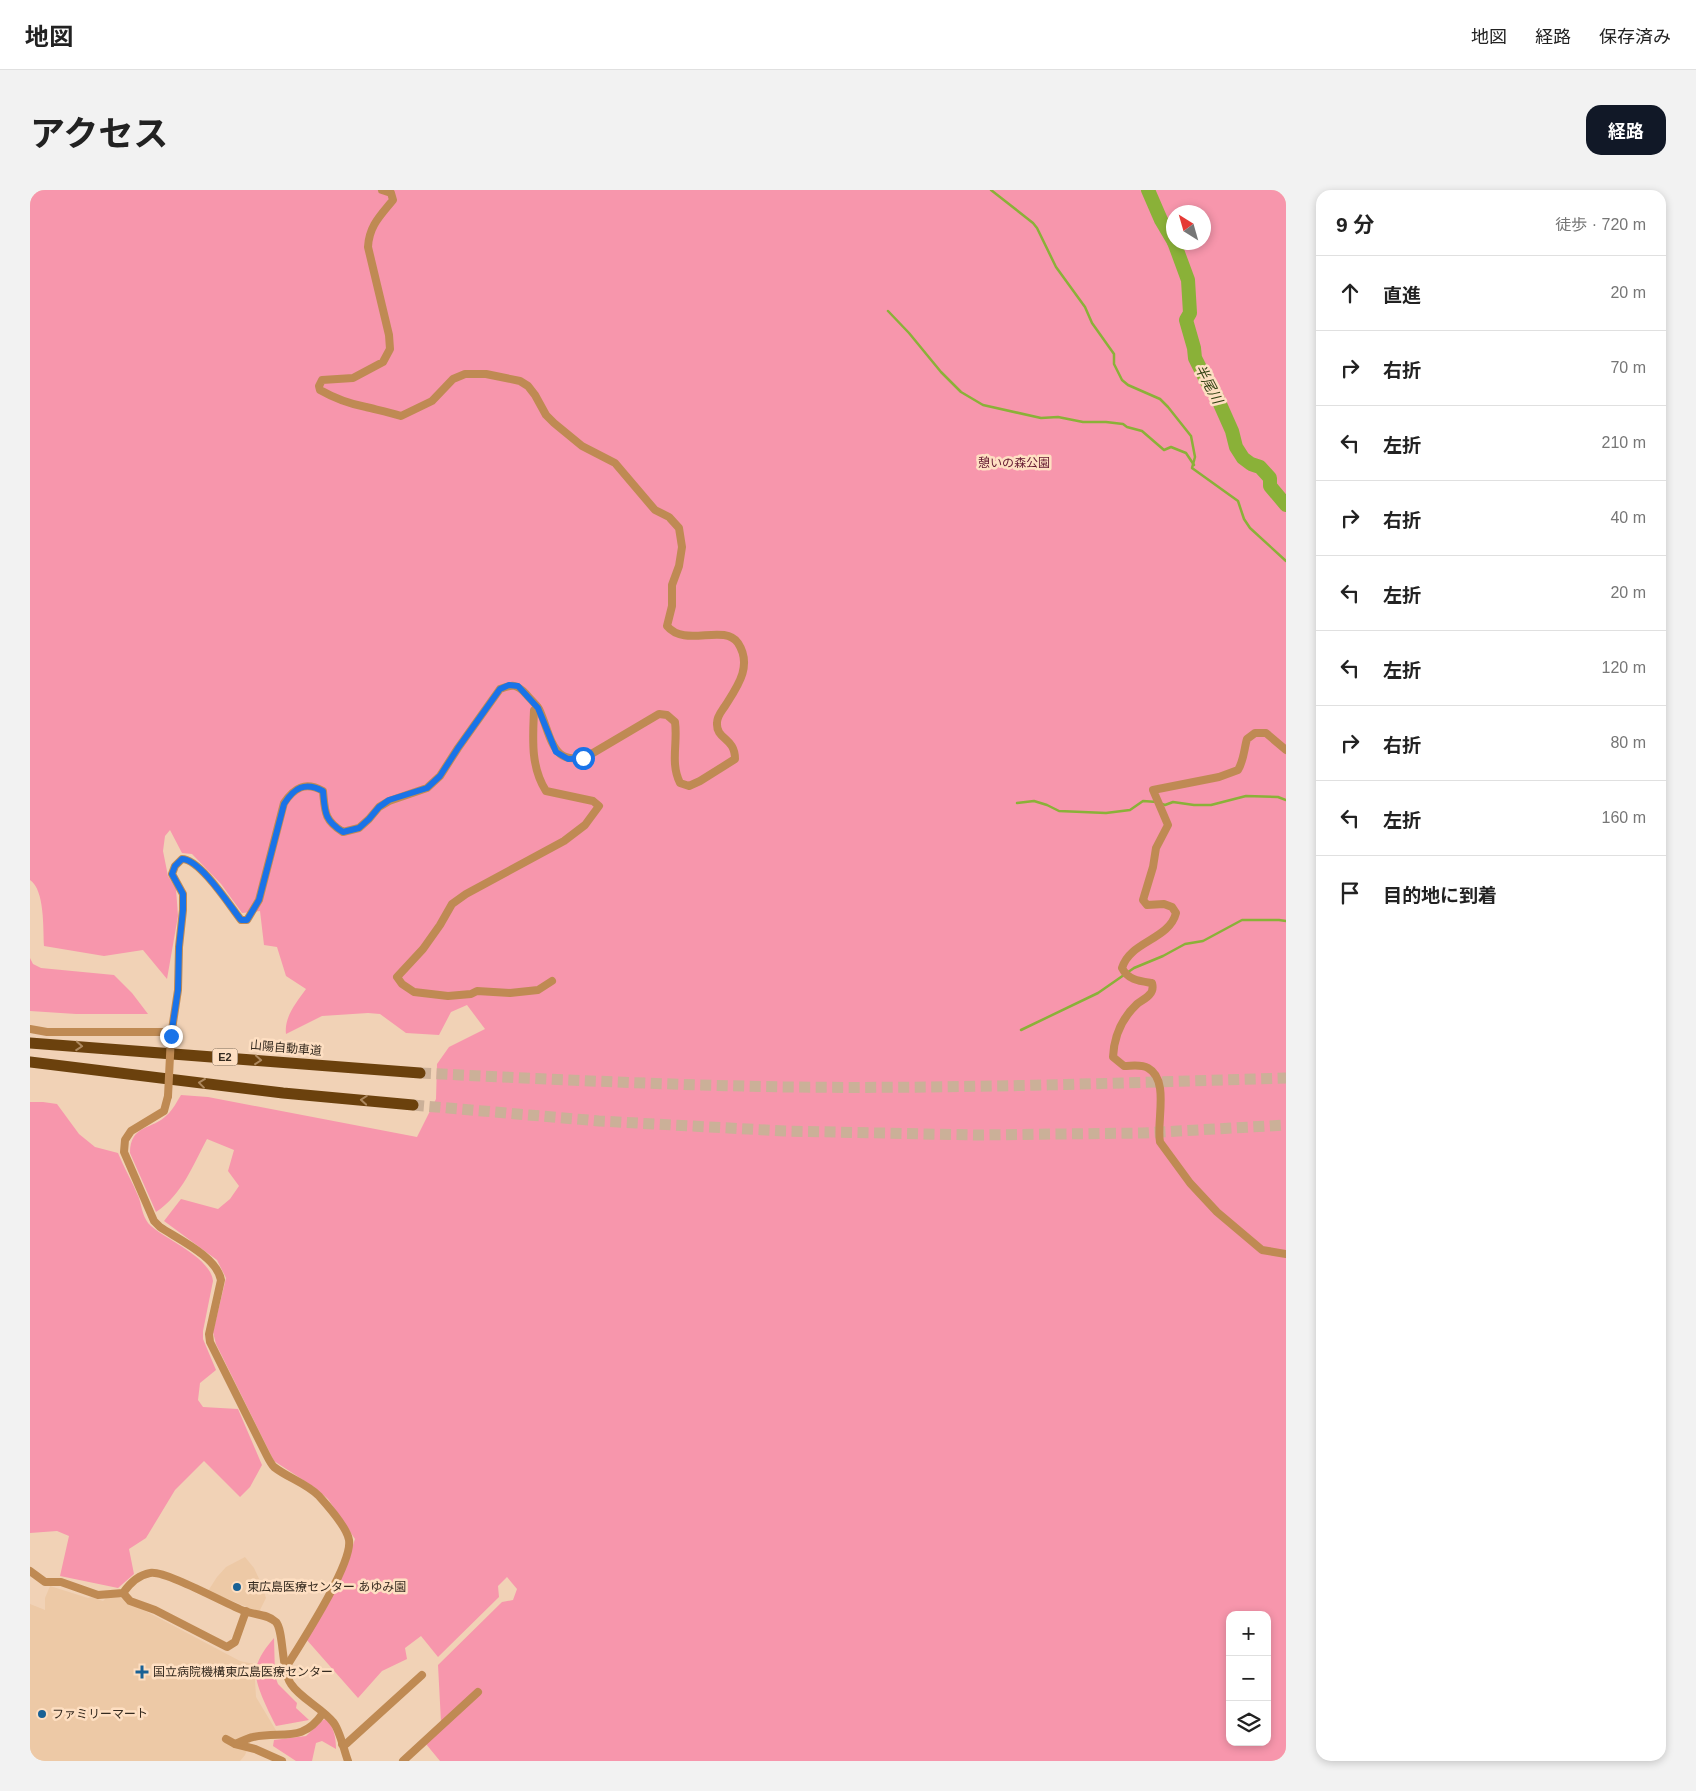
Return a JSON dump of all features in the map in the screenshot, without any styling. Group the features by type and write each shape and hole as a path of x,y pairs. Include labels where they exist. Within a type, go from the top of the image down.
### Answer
{"highway":[{"name":"山陽自動車道","path":"30,1043 420,1073"},
{"path":"30,1062 283,1093 412,1105"}],"street":[{"path":"285,1669 321,1611 346,1559 349,1541 346,1531 308,1486 273,1466 210,1342 209,1334 221,1280 220,1273 211,1261 154,1221 124,1152 125,1140 130,1131 164,1111 168,1096 171,1034 178,990 179,947 183,910 183,894 172,874 175,866 182,859 188,859 198,867 241,920 247,920 259,900 284,804 290,793 302,786 315,786 323,791 325,811 331,825 343,832 359,828 384,804 427,788 440,776 500,689 509,685 518,686 538,708 556,752 568,759 583,758 659,714 667,715 675,722 674,758 676,776 680,783 689,786 735,758 735,750 730,742 720,734 716,726 717,718 740,683 744,672 744,662 738,643 730,636 717,634 680,635 671,631 667,626 672,606 672,585 679,566 682,547 680,528 669,517 655,510 615,463 582,446 554,423 546,415 528,386 520,381 486,374 465,374 453,379 432,401 401,416 332,397 320,390 319,386 322,380 353,378 368,371 382,362 390,349 389,335 368,247 368,236 372,226 393,200 391,193 382,190"},
{"path":"538,708 534,710 533,742 535,762 541,783 546,791 593,800 599,806 585,825 564,841 466,894 452,904 440,925 423,948 397,976 402,984 414,992 448,996 471,994 477,991 510,993 538,990 552,981"},
{"path":"1286,750 1266,733 1255,734 1247,738 1243,761 1238,770 1219,777 1153,790 1168,824 1156,848 1153,867 1143,900 1147,905 1164,904 1172,907 1176,914 1174,922 1133,951 1124,960 1122,968 1126,975 1131,979 1152,983 1153,988 1150,995 1128,1014 1118,1030 1113,1047 1113,1057 1124,1066 1143,1066 1154,1074 1160,1087 1162,1102 1158,1127 1160,1142 1199,1193 1217,1212 1262,1250 1286,1254"},
{"path":"30,1029 47,1032 171,1034"},
{"path":"30,1571 45,1582 61,1582 98,1596 124,1593"},
{"path":"124,1593 130,1583 140,1576 152,1572 182,1581 246,1611 271,1618 278,1625 285,1669 291,1684 334,1722 348,1761"},
{"path":"124,1593 130,1601 155,1610 227,1647 235,1642 246,1611"},
{"path":"342,1744 346,1744 422,1675"},
{"path":"403,1761 478,1692"},
{"path":"235,1744 252,1737 299,1734 317,1722 323,1713"},
{"path":"226,1739 282,1761"}],"shaded area":[{"name":"東広島医療センター あゆみ園","path":"245,1557 254,1568 266,1598 259,1612 208,1591 226,1567"},
{"name":"国立病院機構東広島医療センター","path":"50,1586 103,1601 106,1598 119,1597 240,1661 254,1664 256,1697 277,1732 254,1734 245,1755 240,1761 30,1761 30,1604 45,1610 45,1598"}],"green space":[{"name":"憩いの森公園","path":"30,190 1286,190 1286,1761 440,1761 426,1744 441,1722 438,1665 502,1602 513,1600 517,1589 507,1577 498,1586 499,1597 438,1657 421,1636 405,1648 407,1659 382,1671 358,1698 306,1639 350,1554 355,1539 328,1499 314,1487 274,1461 216,1344 213,1332 226,1278 217,1260 164,1221 181,1199 218,1209 230,1199 239,1186 228,1171 234,1150 207,1139 180,1188 156,1212 130,1153 131,1144 138,1132 167,1115 181,1095 208,1097 417,1137 436,1099 437,1064 449,1047 485,1029 467,1005 451,1012 439,1035 406,1033 380,1014 368,1013 322,1016 286,1034 289,1016 306,989 286,976 277,947 264,945 260,911 242,913 221,884 192,854 182,853 170,830 165,836 163,851 168,876 176,889 178,916 167,979 143,950 104,956 44,946 41,901 35,885 30,880"},
{"path":"30,958 33,964 41,968 114,975 132,993 148,1014 76,1014 30,1011"},
{"path":"30,1102 57,1104 79,1134 95,1147 118,1153 137,1192 144,1217 148,1223 197,1257 205,1265 213,1281 203,1339 216,1370 200,1383 198,1400 203,1407 238,1409 262,1465 250,1487 240,1497 204,1461 175,1490 146,1538 129,1549 134,1574 118,1588 60,1576 69,1536 57,1531 30,1533"},
{"path":"274,1638 275,1676 278,1684 297,1703 296,1708 309,1720 276,1726 263,1698 257,1681 256,1668 263,1652"},
{"path":"326,1719 334,1733 336,1749 322,1741 316,1743 312,1761 296,1761 273,1746 274,1740 306,1736"}],"waterway":[{"path":"991,190 1037,228 1056,267 1085,307 1092,323 1114,354 1114,364 1122,380 1128,385 1160,399 1168,407 1191,436 1195,457 1192,468 1238,501 1244,519 1250,528 1286,561"},
{"name":"半尾川","path":"1148,190 1166,228"},
{"name":"半尾川","path":"1177,250 1188,280 1190,313 1186,320 1195,358 1216,395 1232,431 1236,447 1243,458 1251,464 1260,467 1270,478 1270,486 1286,505"},
{"path":"888,311 961,392 983,405 1041,418 1058,417 1083,422 1123,424 1142,431 1164,450 1171,447 1186,453 1194,465"},
{"path":"1162,804 1165,805 1173,802 1211,805 1246,796 1278,797 1286,800"},
{"path":"1017,803 1034,801 1059,811 1106,813 1130,810 1143,801 1157,802"},
{"path":"1021,1030 1098,993 1134,968 1185,944 1203,941 1242,920 1286,921"}],"tunnel":[{"path":"420,1073 558,1080 744,1086 852,1087 1038,1085 1286,1078"},
{"path":"413,1105 599,1121 784,1131 976,1135 1143,1133 1286,1125"}],"place":[{"name":"東広島医療センター あゆみ園","path":"237,1587"},
{"name":"国立病院機構東広島医療センター","path":"142,1672"},
{"name":"ファミリーマート","path":"42,1714"}],"route":[{"path":"171,1036 178,990 179,947 183,910 183,894 172,874 175,866 182,859 188,859 194,863 241,920 247,920 259,900 284,804 290,793 302,786 315,786 323,791 325,811 331,825 343,832 359,828 379,807 389,800 427,788 440,776 481,714 500,689 509,685 518,686 538,708 556,752 568,759 583,758"}]}
